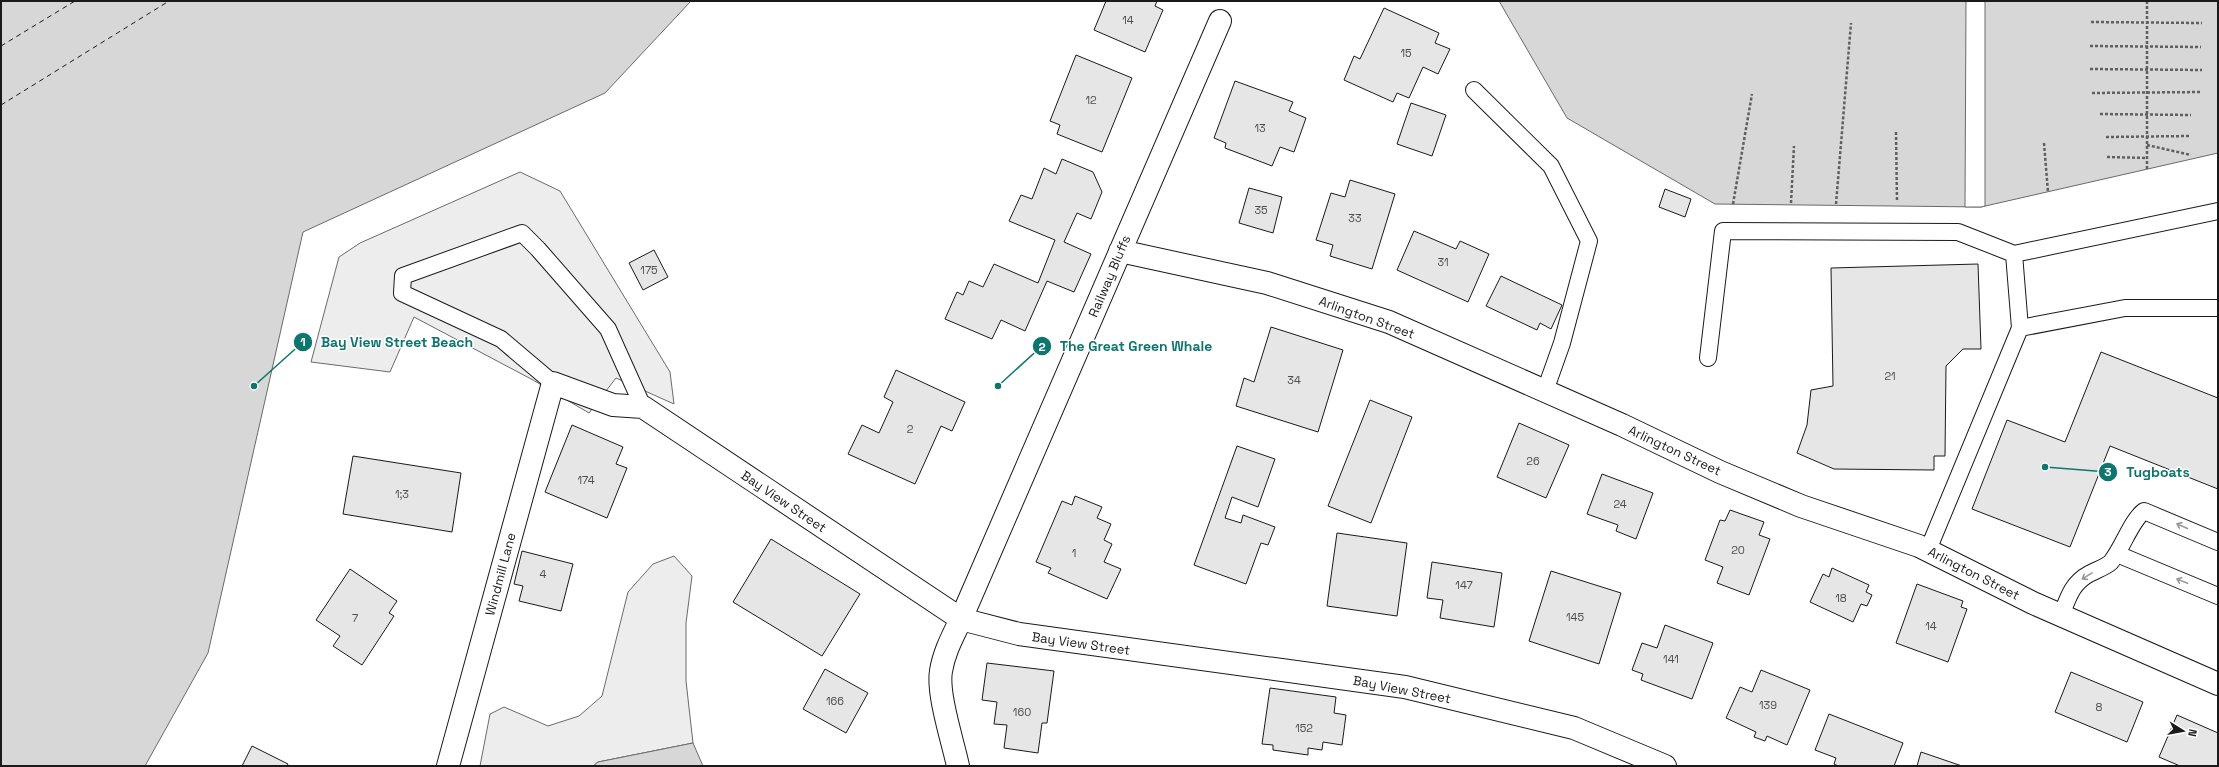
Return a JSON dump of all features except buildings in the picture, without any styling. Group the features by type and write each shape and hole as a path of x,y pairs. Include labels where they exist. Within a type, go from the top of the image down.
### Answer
{"street":[{"name":"Railway Bluffs","path":"958,766 943,695 941,673 945,653 1220,22"},
{"name":"Arlington Street","path":"1120,251 1268,283 1356,310 1389,322 1545,391 1720,472 1801,506 1928,550 2061,616 2217,682"},
{"path":"553,383 613,406 643,407"},
{"name":"Windmill Lane","path":"448,766 553,383"},
{"name":"Bay View Street","path":"643,407 961,619 1019,634 1405,687 1574,728 1665,766"}],"lane":[{"path":"1474,90 1551,166 1589,241 1562,343 1545,391"},
{"path":"1708,358 1723,231 1958,232 2014,254 2218,211"},
{"path":"553,383 501,339 402,293 403,276 522,233 608,329 643,407"},
{"path":"1928,550 2020,328 2014,254"},
{"path":"2020,328 2125,308 2218,308"},
{"path":"2061,616 2073,586 2086,576 2109,563 2117,554 2138,516 2144,511 2218,542"},
{"path":"2117,554 2218,596"}],"path":[{"path":"2147,1 2147,169"},
{"path":"2091,22 2202,23"},
{"path":"1836,206 1851,23"},
{"path":"2090,46 2201,47"},
{"path":"2090,69 2147,68 2202,70"},
{"path":"2092,94 2201,92"},
{"path":"1733,204 1752,94"},
{"path":"2100,114 2191,115"},
{"path":"1896,132 1897,202"},
{"path":"2106,137 2190,136"},
{"path":"2044,142 2048,192"},
{"path":"2147,145 2191,155"},
{"path":"1791,205 1794,146"},
{"path":"2107,157 2147,158"}],"shaded area":[{"path":"1,1 691,1 605,93 303,232 208,653 145,766 1,766"},
{"path":"1499,1 2218,1 2218,153 1981,207 1715,204 1567,118"},
{"path":"520,172 560,191 670,372 674,404 616,378 589,413 533,380 414,317 390,372 311,362 339,257 360,243"},
{"path":"674,556 692,576 686,623 686,681 693,743 598,762 593,766 480,766 490,714 504,707 548,726 579,716 602,696 628,592 653,564"},
{"path":"693,743 703,766 593,766 598,762"}],"pier":[{"path":"1966,1 1985,1 1985,206 1981,207 1965,207"}],"ferry route":[{"path":"1,46 75,1"},
{"path":"1,105 169,1"}],"place":[{"name":"Bay View Street Beach","path":"254,386"},
{"name":"The Great Green Whale","path":"998,386"},
{"name":"Tugboats","path":"2045,467"}]}
